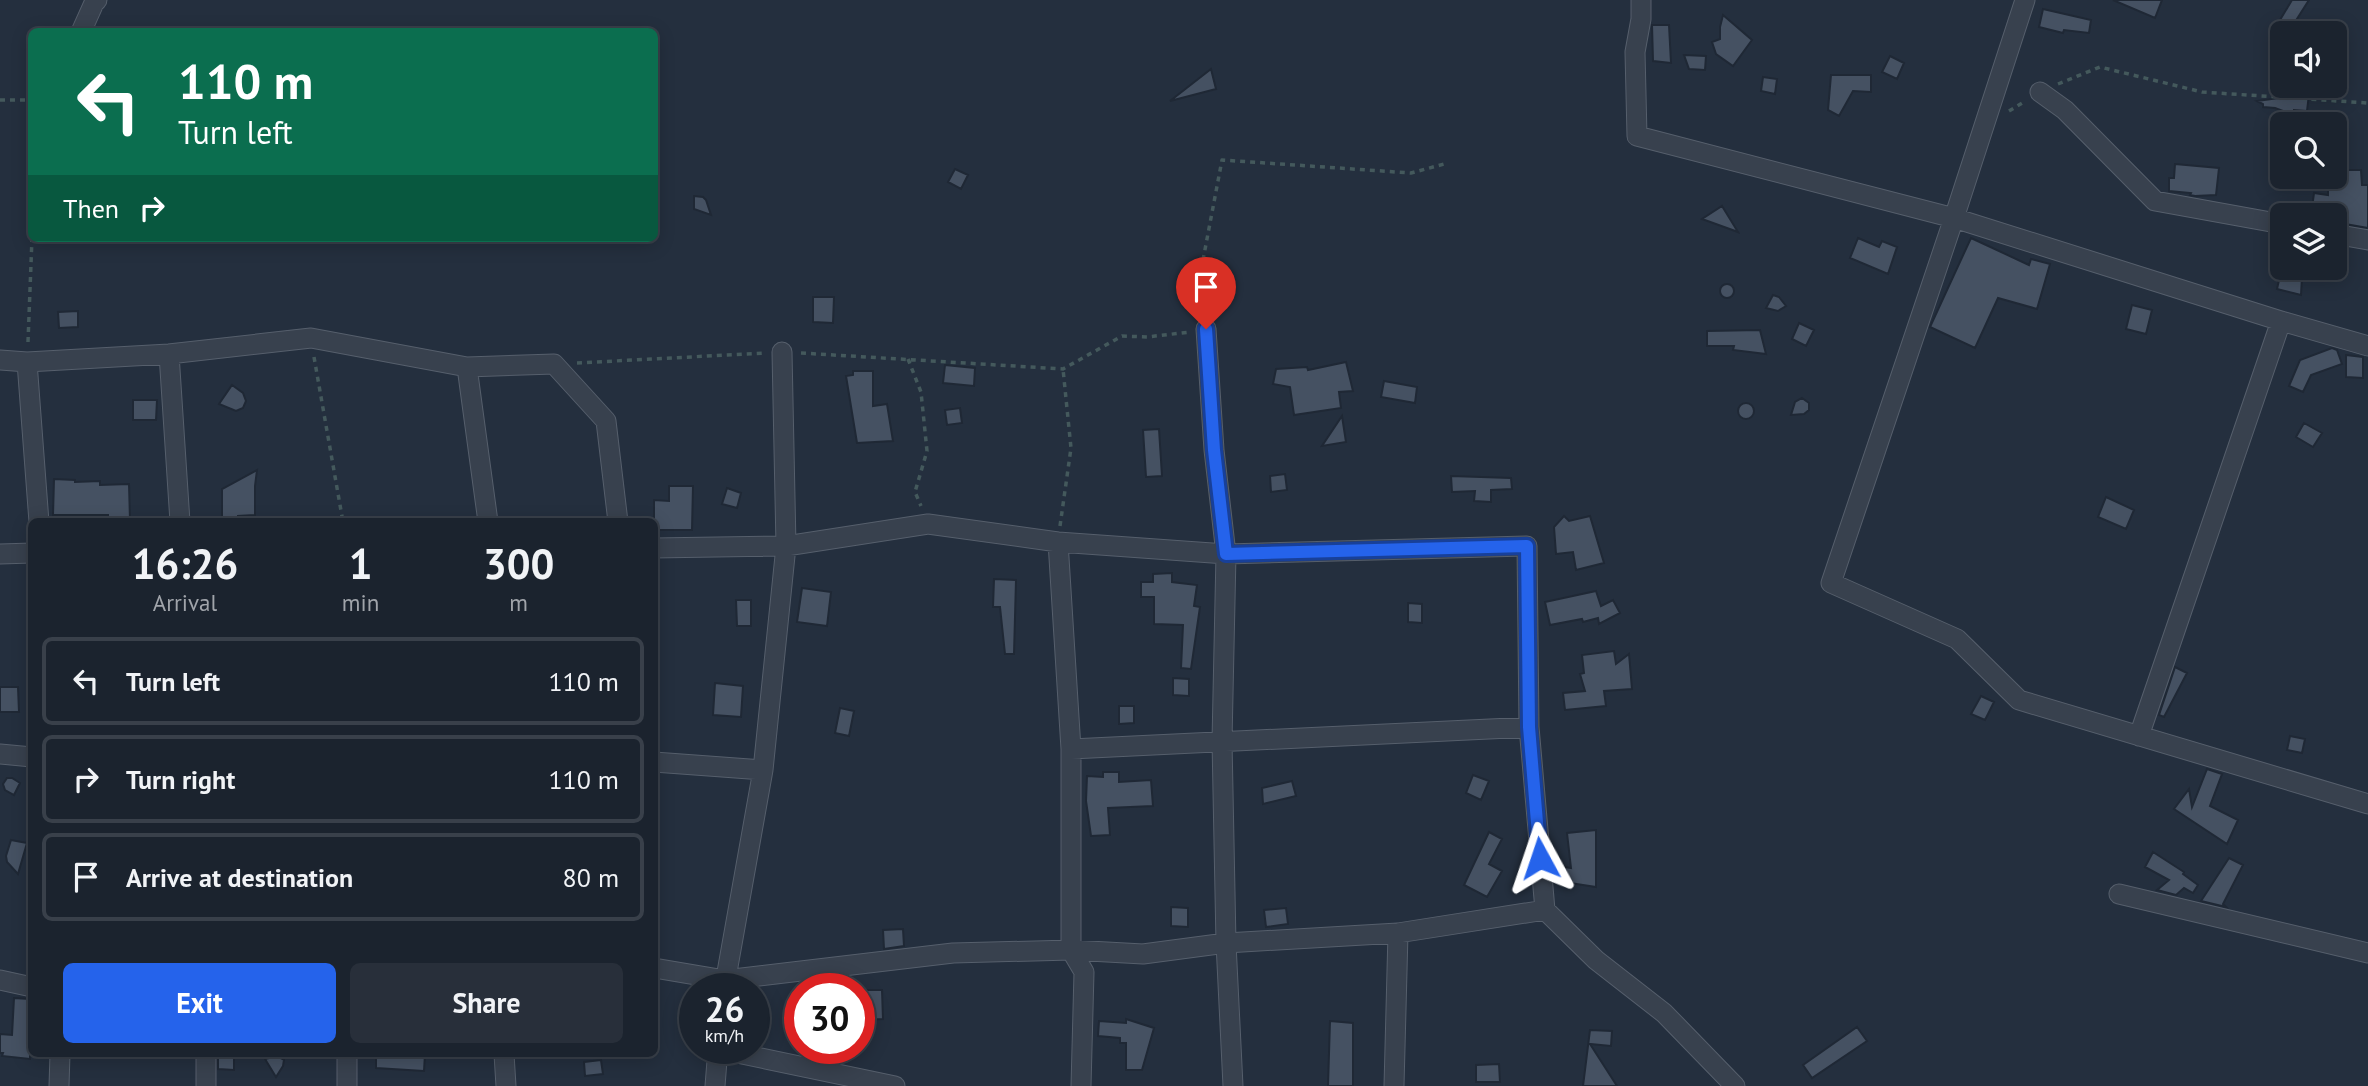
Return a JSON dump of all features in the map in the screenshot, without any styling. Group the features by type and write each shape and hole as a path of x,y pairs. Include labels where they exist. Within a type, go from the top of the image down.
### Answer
{"street":[{"path":"83,28 97,0"},
{"path":"1641,0 1641,19 1635,52 1637,136 1954,219 2368,346"},
{"path":"2025,0 1831,583 1957,639 2019,700 2368,804"},
{"path":"2040,92 2065,110 2155,201 2270,223"},
{"path":"2347,236 2368,240"},
{"path":"2139,736 2281,321"},
{"path":"1206,329 1214,450 1226,554 1223,741 1226,943 1233,1086"},
{"path":"0,360 27,362 169,354 311,338 467,368 554,364 606,421 618,518"},
{"path":"726,973 763,770 786,547 782,352"},
{"path":"169,354 180,518"},
{"path":"27,362 39,518"},
{"path":"467,368 487,518"},
{"path":"658,548 786,547 928,524 1058,542 1226,554 1527,546 1529,727 1545,911 1596,960 1664,1013 1735,1086"},
{"path":"1058,542 1071,749 1071,950 1084,972 1082,1086"},
{"path":"0,554 28,553"},
{"path":"1071,749 1529,727"},
{"path":"0,754 28,757"},
{"path":"658,762 763,770"},
{"path":"2119,894 2368,953"},
{"path":"770,978 953,953 1071,950 1143,954 1226,943 1398,933 1545,911"},
{"path":"1394,1086 1398,933"},
{"path":"658,969 679,974"},
{"path":"0,980 28,986"},
{"path":"59,1086 60,1057"},
{"path":"206,1057 206,1086"},
{"path":"347,1057 347,1086"},
{"path":"504,1057 506,1086"},
{"path":"770,1060 895,1086"},
{"path":"715,1086 717,1064"}],"path":[{"path":"1983,128 2040,92 2099,67 2202,92 2368,103"},
{"path":"0,100 28,100"},
{"path":"554,364 782,352 1063,369 1122,336 1147,337 1206,329 1203,260 1222,160 1411,173 1444,164"},
{"path":"27,362 32,242"},
{"path":"311,338 342,518"},
{"path":"908,359 921,391 927,451 915,492 928,524"},
{"path":"1058,542 1071,448 1063,369"}],"building":[{"path":"2113,0 2162,0 2155,18"},
{"path":"2292,0 2309,0 2296,21 2279,21"},
{"path":"2043,9 2091,20 2089,33 2064,30 2063,33 2039,27"},
{"path":"1723,15 1752,40 1733,66 1716,54 1712,42 1720,39"},
{"path":"1652,25 1669,25 1671,63 1653,61"},
{"path":"1684,55 1706,56 1705,70 1689,69"},
{"path":"1890,56 1904,63 1897,79 1882,72"},
{"path":"1211,69 1216,89 1170,101"},
{"path":"1831,75 1871,75 1871,92 1853,91 1839,116 1828,110"},
{"path":"1763,77 1777,79 1775,94 1761,91"},
{"path":"2309,98 2307,111 2294,112 2263,107 2263,104 2257,101"},
{"path":"2175,164 2219,168 2216,195 2195,196 2190,195 2191,193 2169,191 2169,178 2174,178"},
{"path":"955,169 968,175 961,189 948,182"},
{"path":"2347,170 2361,170 2362,185 2368,185 2368,228 2347,224 2347,203 2313,203 2314,193 2328,195 2328,189 2347,189"},
{"path":"694,196 706,200 711,215 694,209"},
{"path":"1722,206 1738,232 1702,219"},
{"path":"1858,238 1879,247 1882,241 1897,247 1888,274 1850,258"},
{"path":"1971,238 2029,265 2031,259 2050,264 2037,309 1998,298 1975,348 1930,327"},
{"path":"2279,280 2302,280 2301,295 2277,289"},
{"path":"1724,284 1730,284 1734,291 1730,298 1724,298 1720,294 1720,288"},
{"path":"1773,295 1779,297 1786,306 1778,311 1766,308"},
{"path":"813,297 834,297 833,323 813,322"},
{"path":"2132,305 2152,310 2146,334 2126,329"},
{"path":"78,311 78,327 59,328 58,312"},
{"path":"1799,323 1814,330 1806,346 1792,339"},
{"path":"1760,330 1766,354 1733,350 1734,346 1707,346 1707,331"},
{"path":"2332,348 2337,350 2342,364 2311,375 2303,392 2289,386 2300,360"},
{"path":"2346,355 2363,357 2363,378 2346,377"},
{"path":"1346,362 1353,391 1339,392 1341,408 1294,415 1290,387 1273,384 1276,369 1307,367 1308,370"},
{"path":"945,365 975,368 974,386 943,383"},
{"path":"853,371 873,371 873,406 887,404 893,441 857,443 846,376 853,375"},
{"path":"1384,381 1417,387 1415,403 1381,397"},
{"path":"232,385 243,393 246,401 243,408 236,411 219,404"},
{"path":"1802,398 1809,403 1809,410 1804,414 1791,415 1795,402"},
{"path":"133,400 157,400 156,420 133,420"},
{"path":"1746,403 1752,405 1752,417 1746,419 1740,417 1738,411 1740,405"},
{"path":"960,408 962,423 947,425 945,410"},
{"path":"1342,416 1346,442 1322,446"},
{"path":"2304,423 2322,433 2313,447 2296,437"},
{"path":"1159,429 1162,476 1146,477 1143,430"},
{"path":"257,470 255,515 222,518 222,489"},
{"path":"1285,474 1287,490 1271,492 1270,476"},
{"path":"1451,476 1511,478 1512,489 1491,490 1491,502 1474,501 1475,491 1452,492"},
{"path":"54,479 100,481 100,485 129,484 130,518 108,518 108,515 53,515"},
{"path":"669,486 693,486 692,530 658,530 658,518 654,518 654,500 669,501"},
{"path":"727,488 741,493 737,508 722,504"},
{"path":"2106,497 2134,510 2126,529 2098,517"},
{"path":"1564,516 1569,521 1590,516 1604,563 1576,570 1573,552 1556,554 1554,527"},
{"path":"1172,573 1172,582 1197,585 1194,606 1200,607 1191,669 1181,668 1183,625 1154,624 1154,597 1141,597 1141,582 1153,582 1153,574"},
{"path":"994,579 1016,580 1014,654 1005,654 1000,607 993,607"},
{"path":"802,588 831,592 827,626 797,622"},
{"path":"1596,591 1601,606 1613,600 1620,613 1599,624 1598,618 1550,625 1545,602"},
{"path":"736,600 751,600 751,626 737,626"},
{"path":"1408,603 1422,604 1422,623 1408,622"},
{"path":"1614,651 1616,664 1629,654 1632,689 1604,691 1606,706 1565,710 1563,693 1585,691 1580,674 1584,673 1582,655"},
{"path":"2175,667 2187,673 2164,717 2159,715"},
{"path":"1173,678 1189,679 1189,696 1173,695"},
{"path":"715,683 743,686 741,717 713,715"},
{"path":"0,687 18,687 19,712 0,712"},
{"path":"1981,696 1994,702 1985,720 1971,714"},
{"path":"1119,706 1134,706 1134,723 1119,724"},
{"path":"840,708 854,711 849,736 835,733"},
{"path":"2290,736 2305,739 2302,753 2287,750"},
{"path":"2207,769 2222,774 2210,806 2238,820 2227,844 2174,809 2189,789 2192,807"},
{"path":"1103,772 1119,772 1119,782 1151,780 1153,806 1108,808 1110,835 1091,836 1086,801 1087,776 1103,777"},
{"path":"1473,775 1489,781 1481,800 1466,793"},
{"path":"7,778 20,783 14,795 5,790 3,784"},
{"path":"1292,781 1296,796 1263,804 1262,788"},
{"path":"1596,830 1596,887 1557,881 1559,866 1571,868 1567,833"},
{"path":"1489,832 1502,839 1489,864 1502,871 1487,897 1464,885"},
{"path":"11,840 27,843 18,874 7,862"},
{"path":"2153,852 2184,872 2183,874 2198,885 2193,893 2184,888 2176,895 2157,890 2169,880 2145,867"},
{"path":"2229,858 2243,865 2223,904 2226,907 2201,901"},
{"path":"1171,907 1188,908 1188,927 1171,926"},
{"path":"1286,908 1288,924 1266,927 1264,910"},
{"path":"903,929 904,946 884,949 883,930"},
{"path":"875,990 882,990 883,1019 875,1019"},
{"path":"14,998 28,999 30,1059 2,1056 0,1034 12,1035"},
{"path":"1126,1019 1154,1028 1142,1070 1126,1070 1126,1043 1120,1043 1120,1038 1098,1036 1099,1021 1126,1023"},
{"path":"1330,1021 1353,1023 1353,1086 1328,1086"},
{"path":"1857,1027 1867,1041 1812,1078 1803,1065"},
{"path":"1590,1030 1612,1031 1611,1046 1590,1044 1617,1086 1583,1086"},
{"path":"218,1057 234,1057 234,1070 218,1069"},
{"path":"279,1057 284,1060 276,1077 265,1059"},
{"path":"376,1057 425,1057 424,1071 376,1068"},
{"path":"601,1060 603,1074 585,1076 584,1062"},
{"path":"1499,1064 1500,1082 1476,1082 1476,1065"}],"route":[{"path":"1206,329 1214,450 1226,554 1527,546 1529,727 1540,858"}]}
